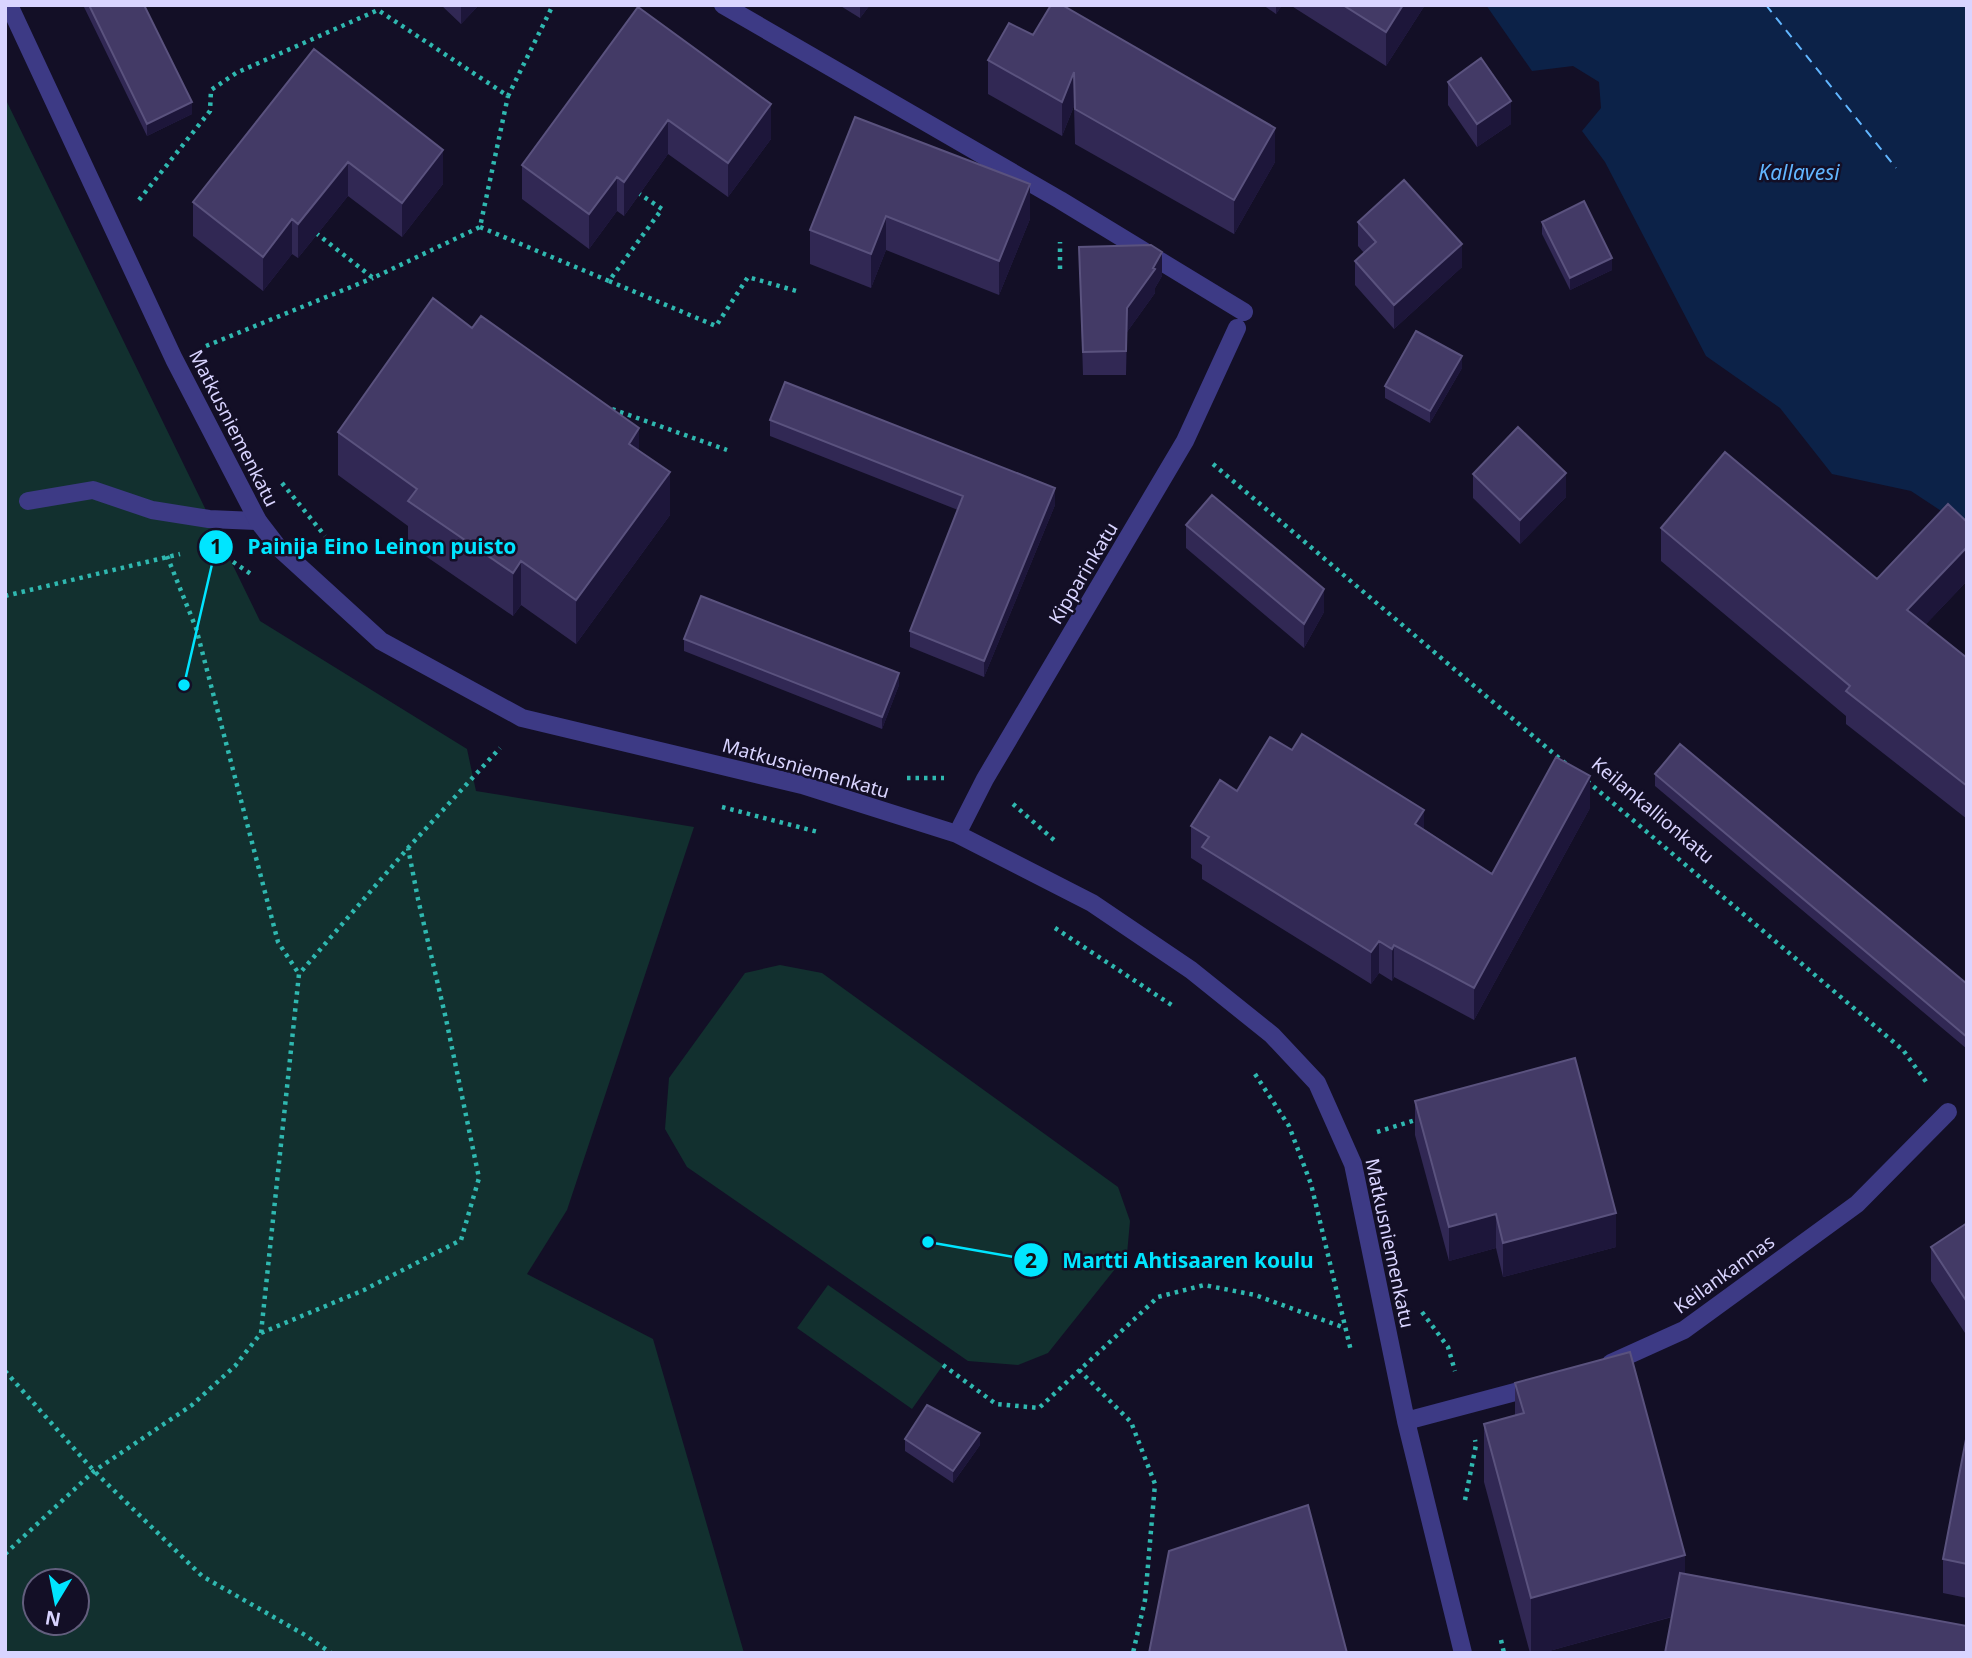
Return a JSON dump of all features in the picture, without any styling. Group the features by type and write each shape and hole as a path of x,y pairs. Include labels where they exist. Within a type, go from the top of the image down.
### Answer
{"street":[{"name":"Matkusniemenkatu","path":"9,5 174,359 257,521 278,547 381,641 522,718 802,785 957,834 1093,903 1191,970 1272,1035 1317,1083 1353,1164 1406,1421 1463,1653"},
{"name":"Kipparinkatu","path":"723,5 1060,200 1241,320 1185,441 985,779 957,834"},
{"path":"28,501 93,491 152,510 209,519 257,521"},
{"name":"Keilankannas","path":"1595,1370 1684,1330 1857,1204 1948,1112"},
{"path":"1406,1421 1556,1382"}],"path":[{"path":"480,228 508,96 553,5"},
{"path":"135,205 210,111 211,90 236,73 380,8 508,96"},
{"path":"609,281 662,209 638,193"},
{"path":"203,347 373,278 480,228 716,326 748,277 800,292"},
{"path":"316,233 373,278"},
{"path":"604,407 727,450"},
{"name":"Keilankallionkatu","path":"1185,441 1568,765"},
{"path":"5,596 189,551"},
{"path":"223,554 256,578"},
{"path":"167,556 195,628 278,942 299,974"},
{"path":"261,1333 299,974 408,848 499,749 522,718"},
{"path":"499,749 512,752"},
{"name":"Keilankallionkatu","path":"1578,774 1903,1050 1948,1112"},
{"path":"722,807 825,834"},
{"path":"5,1554 94,1471 192,1405 235,1366 261,1333 364,1290 461,1240 479,1178 408,848"},
{"path":"1048,924 1180,1012"},
{"path":"1250,1067 1289,1126 1311,1184 1352,1355"},
{"path":"1369,1134 1422,1118"},
{"path":"943,1365 996,1404 1039,1408 1158,1297 1203,1285 1255,1295 1346,1328"},
{"path":"1079,1370 1131,1422 1155,1484 1146,1600 1133,1653"},
{"path":"5,1371 94,1471 202,1576 305,1635 331,1653"}],"green space":[{"path":"5,98 260,621 467,749 476,791 694,827 567,1210 527,1274 653,1339 744,1653 5,1653"},
{"path":"780,965 822,973 1118,1187 1130,1221 1127,1254 1048,1353 1018,1365 968,1361 687,1167 665,1129 669,1078 745,973"},
{"path":"828,1285 943,1365 912,1409 797,1328"}],"water":[{"name":"Kallavesi","path":"1486,5 1967,5 1967,528 1911,491 1832,474 1780,408 1706,356 1605,162 1582,131 1601,108 1599,82 1573,66 1532,71"}],"building":[{"path":"89,5 144,5 192,102 147,124"},
{"path":"1051,5 1062,5 1275,128 1234,200 1075,109 1074,72 1062,102 988,60 1009,23 1033,35"},
{"path":"1343,5 1403,5 1386,32"},
{"path":"638,7 771,104 728,163 668,120 624,182 617,177 589,214 522,165"},
{"path":"314,49 443,150 402,203 348,162 298,224 292,219 263,257 193,202"},
{"path":"1481,58 1511,101 1477,124 1448,82"},
{"path":"855,117 1030,184 999,261 886,216 871,254 810,230"},
{"path":"1404,180 1462,244 1394,305 1355,261 1376,242 1358,222"},
{"path":"1584,201 1612,258 1570,278 1542,222"},
{"path":"1151,245 1162,252 1153,268 1155,269 1127,308 1126,351 1083,352 1079,247"},
{"path":"433,298 472,328 481,316 639,428 629,444 670,472 576,600 521,561 513,573 408,501 417,489 338,432"},
{"path":"1416,331 1462,356 1430,411 1385,386"},
{"path":"785,382 1055,488 984,661 910,631 963,496 770,420"},
{"path":"1518,427 1566,473 1520,520 1473,474"},
{"path":"1725,452 1877,579 1948,504 1967,522 1967,547 1907,610 1967,658 1967,786 1846,691 1850,686 1661,528"},
{"path":"1212,495 1324,589 1304,624 1186,525"},
{"path":"701,596 899,673 882,717 684,639"},
{"path":"1302,734 1424,810 1415,824 1492,874 1556,757 1590,776 1474,988 1394,945 1392,949 1379,941 1371,952 1202,847 1209,837 1191,826 1220,780 1237,791 1270,737 1292,750"},
{"path":"1680,744 1967,984 1967,1037 1655,774"},
{"path":"1575,1058 1616,1213 1503,1243 1496,1214 1449,1227 1415,1101"},
{"path":"1967,1223 1967,1302 1931,1247"},
{"path":"1630,1352 1685,1555 1531,1598 1484,1424 1524,1413 1515,1383"},
{"path":"927,1405 980,1433 953,1471 905,1439"},
{"path":"1967,1434 1967,1564 1943,1559"},
{"path":"1308,1505 1347,1653 1149,1653 1169,1551"},
{"path":"1680,1573 1967,1626 1967,1653 1665,1653"}],"ferry route":[{"path":"1766,5 1896,168"}],"place":[{"name":"Painija Eino Leinon puisto","path":"184,685"},
{"name":"Martti Ahtisaaren koulu","path":"928,1242"}]}
